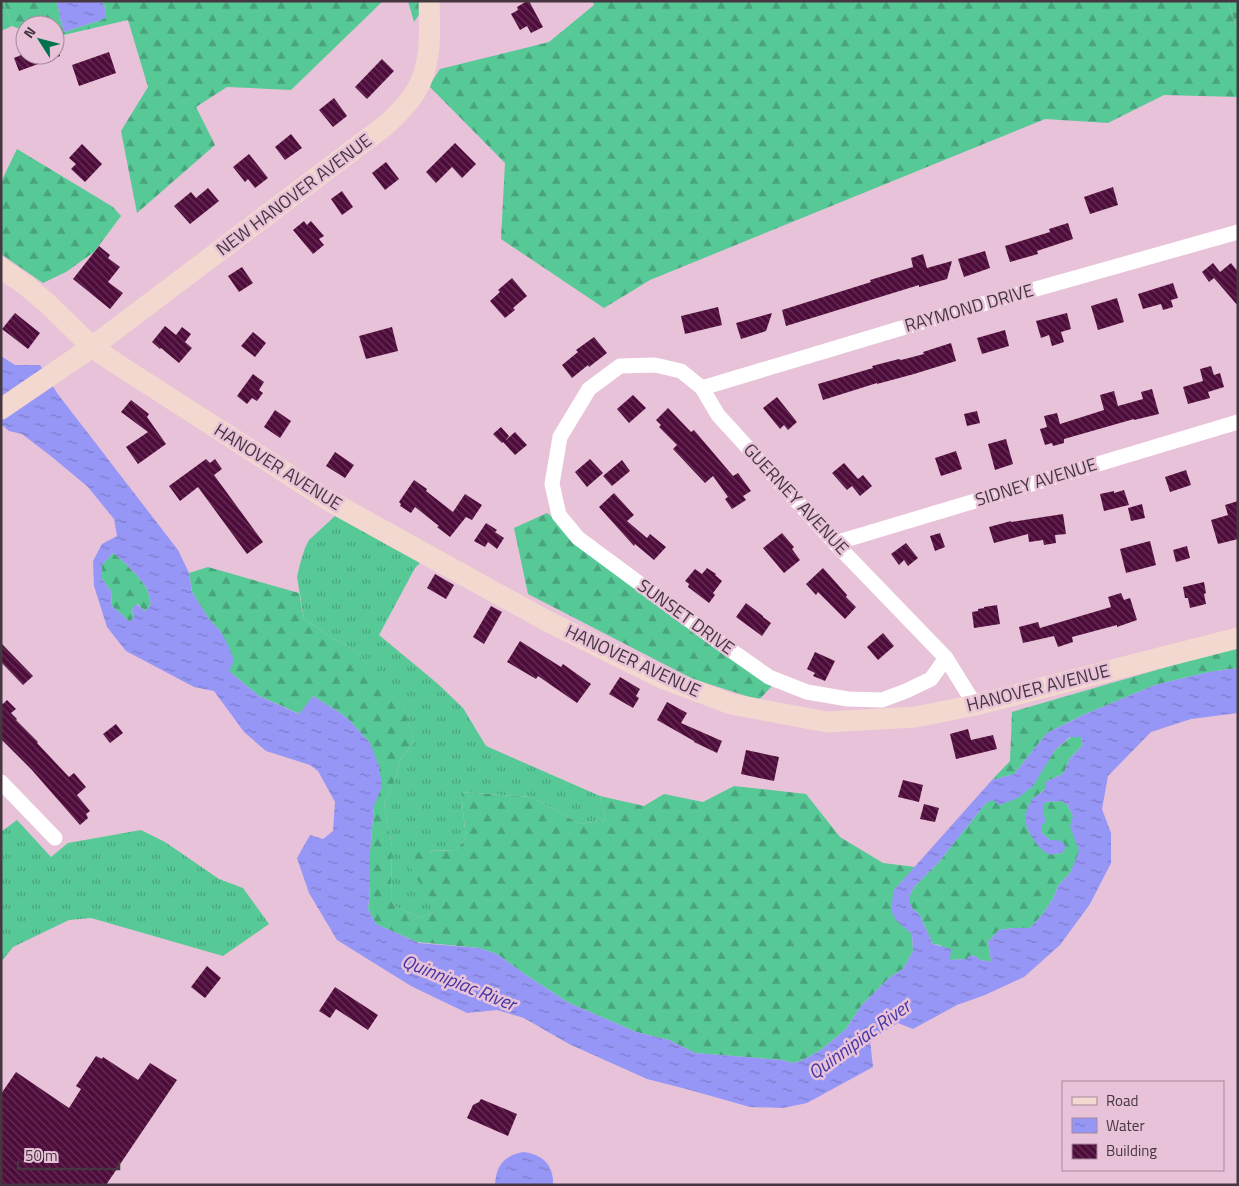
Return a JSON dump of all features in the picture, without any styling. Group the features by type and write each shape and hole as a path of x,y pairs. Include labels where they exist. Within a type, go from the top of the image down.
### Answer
{"main road":[{"name":"NEW HANOVER AVENUE","path":"1,408 92,347 386,125 416,91 425,69 429,43 429,1"},
{"name":"HANOVER AVENUE","path":"1,268 49,305 92,347 328,500 545,620 664,679 731,704 827,722 916,717 975,705 1238,638"}],"street":[{"name":"RAYMOND DRIVE","path":"702,388 972,307 1238,232"},
{"name":"GUERNEY AVENUE","path":"589,389 620,366 655,365 681,371 702,388 718,415 835,543 946,658 975,705"},
{"name":"SUNSET DRIVE","path":"589,389 560,437 552,484 559,515 578,538 769,677 807,692 848,699 882,700 931,679 946,658"},
{"name":"SIDNEY AVENUE","path":"835,543 1238,422"},
{"path":"1,782 54,838"}],"green space":[{"path":"1,1 4,1 12,26 1,31"},
{"path":"4,1 57,1 59,15 15,15 15,27 12,26"},
{"path":"103,1 383,1 291,90 227,87 196,107 215,145 137,213 121,131 148,87 128,20 65,35 65,32 105,17"},
{"path":"408,1 421,1 422,10 414,22"},
{"path":"592,1 1228,1 1238,33 1238,97 1164,95 1108,123 1045,119 650,280 604,308 501,239 505,163 429,86 440,69 549,42 594,5"},
{"path":"1228,1 1238,1 1238,33"},
{"path":"17,149 113,207 121,216 94,252 66,272 43,283 1,254 1,182"},
{"path":"547,513 772,686 759,700 693,679 528,594 514,528"},
{"path":"335,516 420,563 415,568 379,635 438,684 463,708 486,746 600,796 606,820 580,824 532,797 461,792 466,838 456,850 430,851 436,911 420,918 396,907 391,900 392,846 384,803 395,780 400,760 414,742 401,699 352,649 304,619 297,577 300,564 309,540"},
{"path":"113,553 136,574 144,584 149,595 151,605 145,611 137,604 132,610 134,617 130,622 112,606 111,591 102,579 102,565"},
{"path":"208,567 299,593 304,619 352,649 401,698 414,742 400,760 395,780 384,803 392,846 391,900 396,907 420,918 436,911 410,867 417,852 456,850 466,838 461,792 532,797 580,824 606,820 600,796 644,806 664,794 703,802 734,786 806,794 840,837 883,863 915,867 894,890 900,923 912,934 913,951 903,969 889,978 862,1005 846,1029 821,1050 793,1063 782,1060 695,1053 669,1040 636,1032 569,1003 497,954 479,948 417,942 376,924 368,909 374,806 370,743 342,714 313,696 300,714 259,696 229,671 221,632 209,619 192,592 189,573"},
{"path":"1238,648 1238,668 1209,672 1155,685 1083,715 1047,733 1014,774 992,780 1010,761 1012,712"},
{"path":"1071,737 1081,737 1083,745 1070,758 1064,773 1045,782 1045,789 1038,795 1028,830 1036,843 1047,853 1056,854 1064,852 1057,840 1050,840 1041,832 1042,806 1045,802 1060,801 1067,804 1073,816 1080,851 1070,873 1058,886 1053,899 1042,915 1030,928 999,930 988,942 990,962 972,955 967,959 950,960 940,945 933,944 919,914 910,904 910,895 914,887 938,863 986,803 1041,772 1055,750"},
{"path":"17,820 51,857 68,843 141,830 165,842 219,879 243,888 269,924 223,956 91,918 69,920 13,947 1,962 1,832"}],"water":[{"path":"57,1 103,1 106,17 65,32 65,15 59,15"},
{"name":"Quinnipiac River","path":"1,356 15,365 40,365 57,393 178,550 189,573 192,592 209,619 221,632 229,647 234,661 229,671 259,696 299,714 313,696 342,714 370,743 379,766 382,786 374,806 370,851 368,909 376,924 419,943 479,948 497,954 569,1003 636,1032 669,1040 695,1053 782,1060 793,1063 821,1050 846,1029 862,1005 889,978 903,969 913,951 912,934 896,920 892,911 894,890 992,780 1014,774 1047,733 1083,715 1155,685 1209,672 1238,668 1238,713 1191,719 1151,732 1108,776 1102,809 1111,833 1111,863 1090,904 1060,945 1024,977 985,995 957,1005 913,1029 898,1023 870,1040 873,1067 807,1103 783,1108 750,1107 647,1079 569,1044 524,1018 497,1010 467,1013 411,986 337,940 309,893 297,858 310,835 323,839 333,831 335,802 318,771 310,765 266,751 244,732 214,691 194,687 126,651 107,627 94,586 93,561 102,544 117,536 114,519 87,486 22,434 9,431 1,424","holes":["113,553 136,575 147,589 149,595 151,605 145,611 136,604 132,610 134,617 130,622 112,606 111,591 102,579 102,565","1070,737 1081,737 1083,745 1070,758 1064,773 1045,782 1045,789 1034,797 1025,816 1029,832 1045,852 1049,854 1064,852 1064,843 1050,840 1041,832 1041,826 1046,821 1043,811 1045,802 1060,801 1067,804 1073,816 1070,826 1079,851 1070,873 1058,886 1053,899 1030,928 999,930 988,942 990,962 972,955 967,959 950,960 951,949 933,944 919,914 910,904 910,895 914,887 938,863 986,803 992,800 1000,805 1018,798 1033,786 1055,750"]},
{"path":"523,1152 536,1155 546,1162 553,1178 553,1185 495,1185 497,1172 502,1162 511,1156"}],"building":[{"path":"529,1 543,27 531,33 527,26 520,30 511,14 518,10 517,7"},
{"path":"109,52 116,73 79,86 72,65"},
{"path":"382,59 394,71 367,99 355,87"},
{"path":"17,65 35,65 19,71"},
{"path":"334,98 347,116 333,127 319,110"},
{"path":"291,134 302,148 285,160 275,147"},
{"path":"455,143 476,164 462,178 452,167 436,183 426,172"},
{"path":"82,144 102,164 85,182 71,169 76,164 69,158"},
{"path":"249,154 268,178 255,188 248,179 245,182 233,167"},
{"path":"386,162 399,179 385,190 372,173"},
{"path":"1113,187 1118,205 1090,214 1084,197"},
{"path":"208,188 219,201 190,224 174,206 191,192 196,198"},
{"path":"342,191 353,207 342,215 331,199"},
{"path":"304,221 307,225 311,221 324,236 319,239 324,245 313,254 293,230"},
{"path":"1068,223 1073,239 1037,251 1038,254 1010,262 1005,246 1050,232 1049,229"},
{"path":"99,246 110,255 108,258 120,267 108,282 123,293 110,309 73,279"},
{"path":"985,251 990,268 964,277 958,259"},
{"path":"923,254 927,268 952,261 947,279 919,287 919,285 786,326 782,310 913,267 911,258"},
{"path":"1213,263 1220,272 1231,263 1238,272 1238,306 1214,278 1209,282 1202,272"},
{"path":"242,267 253,283 239,292 228,276"},
{"path":"512,278 527,296 505,318 490,301 500,292 498,290"},
{"path":"1173,283 1178,298 1171,300 1173,307 1163,310 1161,304 1143,309 1138,294"},
{"path":"1117,298 1124,322 1098,330 1091,306"},
{"path":"718,307 722,325 685,334 681,316"},
{"path":"15,313 40,333 28,349 2,329"},
{"path":"772,313 766,331 741,339 736,323"},
{"path":"1067,313 1071,329 1061,332 1064,342 1052,346 1049,335 1041,338 1036,321"},
{"path":"165,326 176,335 182,327 191,334 185,342 192,348 179,363 152,342"},
{"path":"392,327 398,351 366,359 359,336"},
{"path":"1005,330 1009,346 982,354 977,338"},
{"path":"253,332 266,343 255,357 241,346"},
{"path":"594,337 607,353 572,378 562,365 578,352 576,350"},
{"path":"951,343 956,361 823,400 818,384 873,368 872,366 924,354 923,352"},
{"path":"1211,366 1214,375 1220,373 1224,387 1208,392 1210,398 1188,404 1183,387 1203,381 1200,369"},
{"path":"253,374 264,382 259,390 263,393 257,401 252,398 247,404 237,396"},
{"path":"1152,389 1159,414 1134,419 1064,439 1064,443 1053,446 1052,443 1045,445 1040,429 1047,427 1044,416 1057,413 1060,424 1104,410 1100,395 1114,391 1118,406 1143,399 1141,392"},
{"path":"633,395 646,408 629,423 617,409"},
{"path":"777,397 797,422 788,430 784,425 780,429 763,408"},
{"path":"131,400 149,414 147,417 166,444 138,464 126,447 148,432 121,412"},
{"path":"668,408 691,432 694,430 733,476 738,473 751,491 743,496 746,500 732,509 725,499 728,497 713,476 705,483 673,449 677,445 659,427 661,425 656,420"},
{"path":"275,410 291,421 280,438 264,427"},
{"path":"977,411 980,423 967,426 964,414"},
{"path":"501,427 509,436 506,440 515,432 527,445 515,455 493,434"},
{"path":"1006,439 1013,464 995,470 988,444"},
{"path":"956,451 962,469 941,476 935,458"},
{"path":"335,452 354,465 345,478 326,466"},
{"path":"206,459 210,463 215,459 222,469 214,475 263,542 247,554 198,487 180,501 169,486"},
{"path":"590,459 603,473 587,487 575,472"},
{"path":"622,460 630,471 612,486 603,476"},
{"path":"844,463 858,479 863,475 872,486 860,496 852,486 847,490 832,473"},
{"path":"1186,470 1191,485 1170,492 1165,477"},
{"path":"414,480 453,512 465,494 482,505 472,520 466,517 450,537 415,507 411,513 400,506 399,502"},
{"path":"1124,490 1129,505 1104,511 1100,494"},
{"path":"614,493 634,515 627,521 647,538 650,534 666,547 654,560 635,544 634,546 599,507"},
{"path":"1238,501 1238,539 1218,544 1211,520 1228,515 1225,505"},
{"path":"1142,504 1145,518 1131,521 1128,508"},
{"path":"1063,514 1066,534 1055,535 1056,543 1044,545 1043,540 1029,542 1028,534 994,543 989,527 1011,521"},
{"path":"486,523 497,530 495,532 504,538 497,549 488,542 485,547 474,541"},
{"path":"782,533 794,547 792,549 800,560 784,573 763,548"},
{"path":"940,533 945,547 935,551 930,536"},
{"path":"1150,541 1156,565 1126,573 1120,549"},
{"path":"906,543 918,558 908,566 904,560 899,565 891,554"},
{"path":"1187,546 1190,558 1176,562 1173,550"},
{"path":"707,568 722,581 713,593 715,595 709,603 688,587 689,584 685,581 695,569 702,574"},
{"path":"823,568 856,607 845,619 818,592 816,595 806,584"},
{"path":"435,574 454,585 446,599 427,588"},
{"path":"1204,582 1206,604 1190,608 1188,598 1185,598 1183,587"},
{"path":"1121,593 1124,600 1130,598 1137,620 1117,627 1117,625 1072,637 1073,642 1058,647 1054,636 1023,643 1019,627 1038,622 1040,628 1111,607 1108,597"},
{"path":"746,603 771,623 762,636 736,617"},
{"path":"997,605 1000,624 974,628 972,612 984,607"},
{"path":"491,606 502,612 484,644 473,637"},
{"path":"883,633 894,646 878,660 867,647"},
{"path":"520,641 561,667 563,664 591,684 577,703 538,676 536,679 507,662"},
{"path":"1,643 33,676 23,685 1,662"},
{"path":"815,652 835,661 825,681 813,676 815,673 807,669"},
{"path":"620,677 640,689 636,696 639,698 633,708 609,694"},
{"path":"7,700 16,709 11,713 16,720 69,777 74,773 86,787 77,795 90,811 86,814 88,818 80,825 31,769 1,739 1,702 3,704"},
{"path":"667,702 687,713 681,723 722,741 717,753 657,720"},
{"path":"116,724 123,733 110,743 103,734"},
{"path":"968,729 971,740 993,735 997,749 956,759 950,734"},
{"path":"746,750 779,757 774,781 741,774"},
{"path":"903,780 923,785 919,802 898,797"},
{"path":"924,804 939,808 935,822 920,819"},
{"path":"207,966 221,978 205,998 191,987"},
{"path":"335,987 378,1015 368,1030 336,1009 330,1018 319,1011"},
{"path":"96,1056 102,1059 103,1057 138,1080 150,1063 177,1080 106,1185 1,1185 1,1094 16,1072 69,1108 81,1089 76,1086"},
{"path":"481,1099 517,1114 508,1136 467,1118 473,1105"}]}
